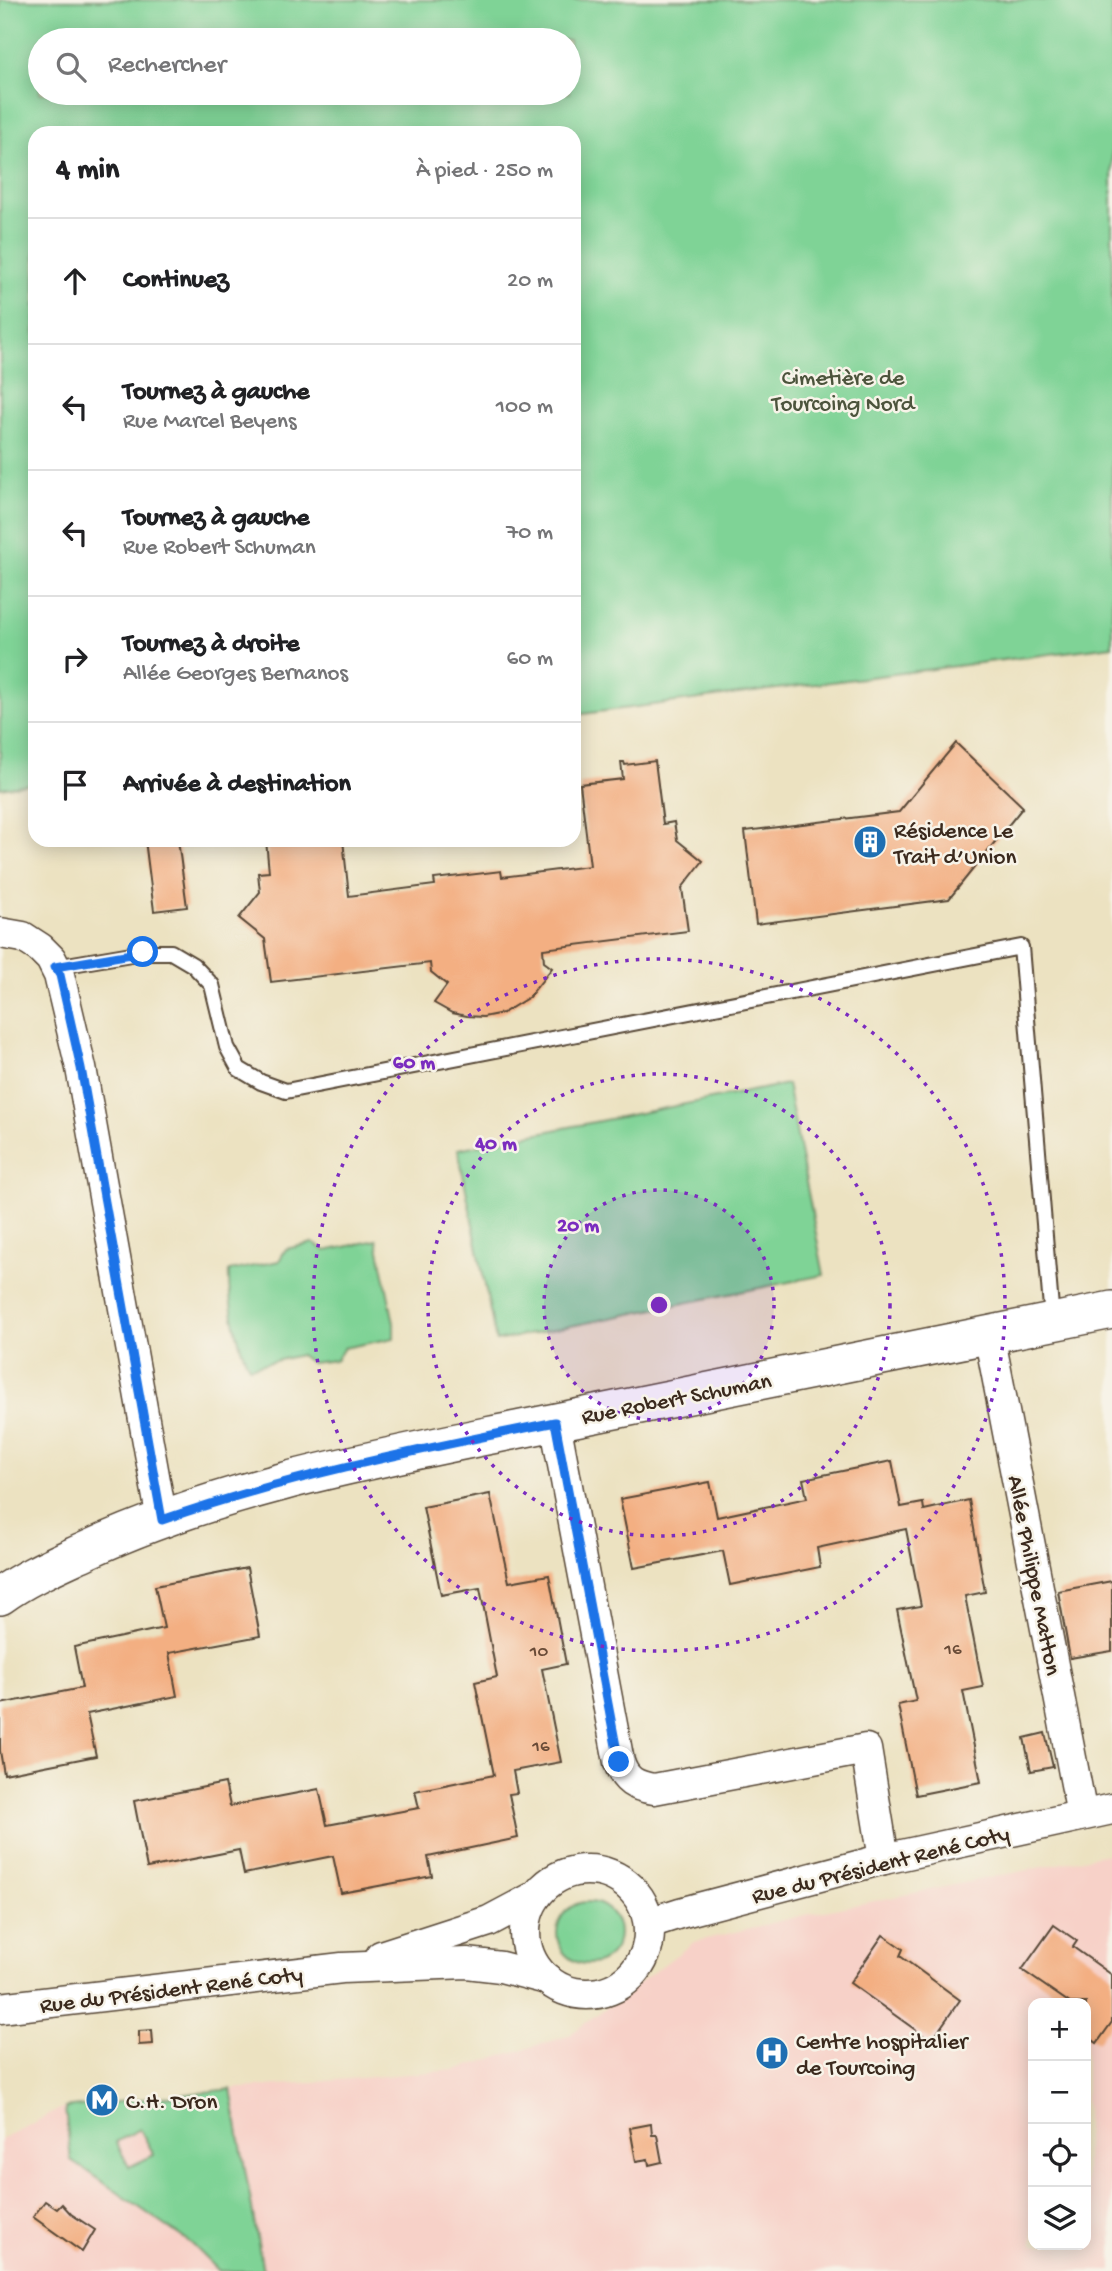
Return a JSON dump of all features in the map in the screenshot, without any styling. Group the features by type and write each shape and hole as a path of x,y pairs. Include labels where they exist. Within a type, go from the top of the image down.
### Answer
{"street":[{"path":"0,933 23,937 40,948 60,975 81,1068 162,1520"},
{"name":"Rue Robert Schuman","path":"3,1593 108,1540 162,1520 215,1501 349,1466 1112,1310"},
{"name":"Allée Philippe Matton","path":"989,1334 1082,1815"},
{"path":"555,1422 619,1762 626,1779 635,1785 654,1789 866,1749 884,1859"},
{"name":"Rue du Président René Coty","path":"649,1923 884,1859 1112,1809"},
{"path":"578,1870 597,1870 616,1876 632,1888 643,1904 649,1923 649,1942 643,1961 631,1977 615,1988 596,1993 576,1993 556,1986 547,1979 534,1964 525,1934 527,1914 537,1896 550,1881 578,1870"},
{"name":"Rue du Président René Coty","path":"342,1968 489,1921 537,1896"},
{"name":"Rue du Président René Coty","path":"0,2008 342,1968 467,1963 501,1967 547,1979"}],"lane":[{"path":"55,967 143,952 171,951 193,965 212,985 228,1047 239,1069 261,1082 286,1091 1021,947 1052,1322"}],"shaded area":[{"name":"Centre hospitalier de Tourcoing","path":"1112,1853 1112,2271 0,2271 0,2140 62,2108 231,2089 455,2070 568,2036 694,1942 800,1916"}],"green space":[{"name":"Cimetière de Tourcoing Nord","path":"0,0 1112,0 1112,646 581,714 581,126 28,126 28,784 0,788"},
{"path":"787,1084 824,1275 496,1341 458,1149"},
{"path":"377,1240 394,1323 394,1338 344,1348 336,1360 311,1363 300,1355 249,1367 234,1320 229,1271 279,1261 286,1249 313,1243 326,1251"},
{"path":"588,1902 610,1911 619,1933 610,1955 588,1964 566,1955 557,1933 566,1911"},
{"path":"231,2089 263,2271 219,2271 192,2244 71,2160 65,2108","holes":["140,2129 154,2155 129,2167 116,2142"]}],"building":[{"name":"Résidence Le Trait d’Union","path":"956,743 1023,807 949,899 756,924 745,831 899,812"},
{"path":"655,761 663,824 674,822 677,840 703,861 682,888 688,931 543,949 544,962 552,968 529,997 503,1013 483,1017 467,1016 452,1013 434,1003 447,985 431,972 430,963 271,982 265,939 239,918 260,892 258,873 269,872 267,847 344,847 349,896 435,885 434,879 501,871 502,877 590,866 581,784 623,779 621,762 625,765"},
{"path":"146,847 179,847 187,907 154,911"},
{"path":"892,1461 901,1507 923,1503 924,1510 969,1500 985,1592 965,1596 983,1687 963,1691 981,1782 916,1795 898,1705 916,1701 897,1610 921,1606 906,1529 817,1548 820,1567 730,1585 723,1551 634,1568 620,1499 710,1482 717,1517 807,1498 803,1479"},
{"path":"490,1494 509,1582 549,1575 566,1664 542,1669 561,1762 513,1771 517,1793 509,1794 518,1838 428,1857 432,1876 341,1893 333,1856 244,1874 239,1850 147,1868 134,1801 225,1783 230,1806 319,1789 327,1825 419,1808 415,1791 494,1775 475,1682 497,1677 480,1588 441,1595 423,1507"},
{"path":"247,1568 260,1636 169,1653 177,1696 87,1714 96,1756 4,1774 0,1751 0,1704 82,1688 74,1647 164,1628 155,1586"},
{"path":"1112,1581 1112,1651 1070,1658 1058,1591"},
{"path":"1045,1733 1053,1767 1031,1771 1024,1738"},
{"path":"1054,1925 1077,1941 1073,1947 1112,1975 1112,2022 1097,2043 1091,2039 1091,1998 1063,1998 1022,1970"},
{"path":"883,1935 903,1949 900,1956 960,2000 931,2041 850,1983"},
{"path":"152,2030 153,2044 139,2045 139,2031"},
{"path":"651,2124 652,2135 657,2135 662,2162 649,2165 648,2159 636,2161 630,2128"},
{"path":"45,2201 57,2209 62,2204 71,2214 95,2230 82,2252 33,2217"}],"place":[{"name":"Résidence Le Trait d’Union","path":"870,842"},
{"name":"Centre hospitalier de Tourcoing","path":"772,2053"},
{"name":"C.H. Dron","path":"102,2100"}],"route":[{"path":"143,952 55,967 60,975 81,1068 162,1520 215,1501 349,1466 555,1422 619,1762"}]}
